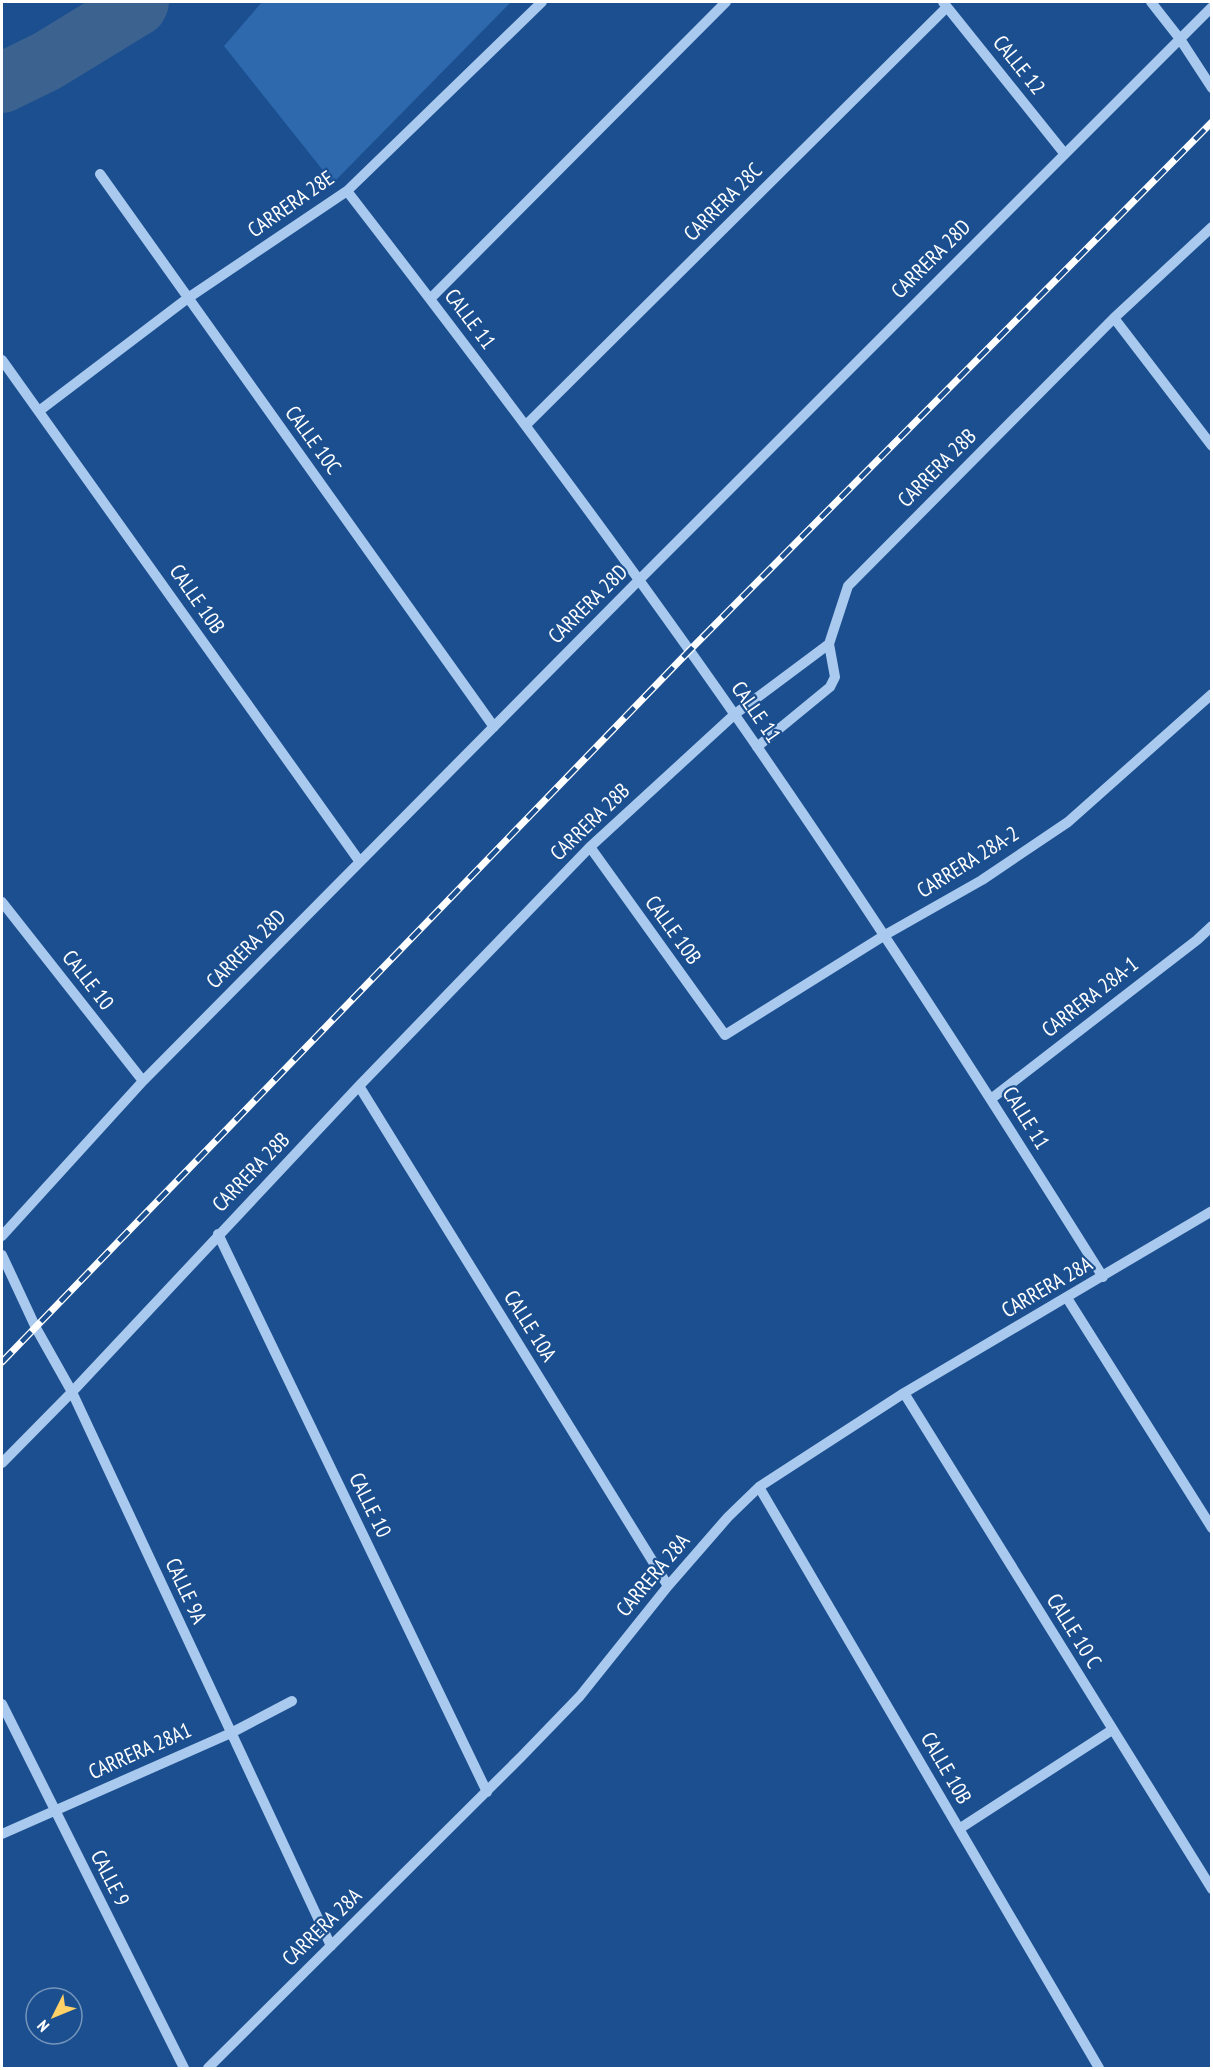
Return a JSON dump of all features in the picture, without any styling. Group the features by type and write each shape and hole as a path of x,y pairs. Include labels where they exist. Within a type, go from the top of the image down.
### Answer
{"street":[{"name":"CARRERA 28E","path":"39,411 188,298 347,191 542,2"},
{"path":"430,299 726,2"},
{"path":"1151,2 1180,39 1212,88"},
{"name":"CALLE 12","path":"945,4 1064,153"},
{"name":"CARRERA 28C","path":"526,425 945,4"},
{"name":"CARRERA 28D","path":"2,1236 143,1081 1064,153 1212,7"},
{"name":"CALLE 10C","path":"100,174 494,728"},
{"name":"CALLE 11","path":"347,191 526,425 735,714 885,935 1103,1277"},
{"name":"CARRERA 28B","path":"2,1462 72,1392 218,1234 590,847 735,714 829,644 848,586 1114,318 1212,227"},
{"path":"1114,318 1212,446"},
{"name":"CALLE 10B","path":"2,360 360,862"},
{"path":"757,747 830,687 835,677 829,644"},
{"name":"CARRERA 28A-2","path":"725,1035 885,935 982,880 1068,822 1212,694"},
{"name":"CALLE 10B","path":"590,847 725,1035"},
{"name":"CALLE 10","path":"2,902 143,1081"},
{"name":"CARRERA 28A-1","path":"991,1099 1212,926"},
{"name":"CALLE 10A","path":"359,1086 668,1586"},
{"name":"CARRERA 28A","path":"208,2068 487,1792 580,1695 668,1586 728,1517 759,1487 904,1393 1212,1211"},
{"name":"CALLE 10","path":"218,1234 487,1792"},
{"name":"CALLE 9A","path":"2,1255 36,1328 72,1392 331,1946"},
{"path":"1066,1298 1212,1528"},
{"name":"CALLE 10 C","path":"904,1393 1212,1889"},
{"name":"CALLE 10B","path":"759,1487 1099,2068"},
{"name":"CARRERA 28A1","path":"2,1834 231,1733 291,1701"},
{"name":"CALLE 9","path":"2,1704 184,2068"},
{"path":"959,1829 1113,1730"}],"shaded area":[{"path":"262,2 511,2 333,183 224,46"}],"waterway":[{"path":"2,83 47,61 137,6 139,2"}],"railway":[{"path":"2,1362 689,651 1212,122"}]}
